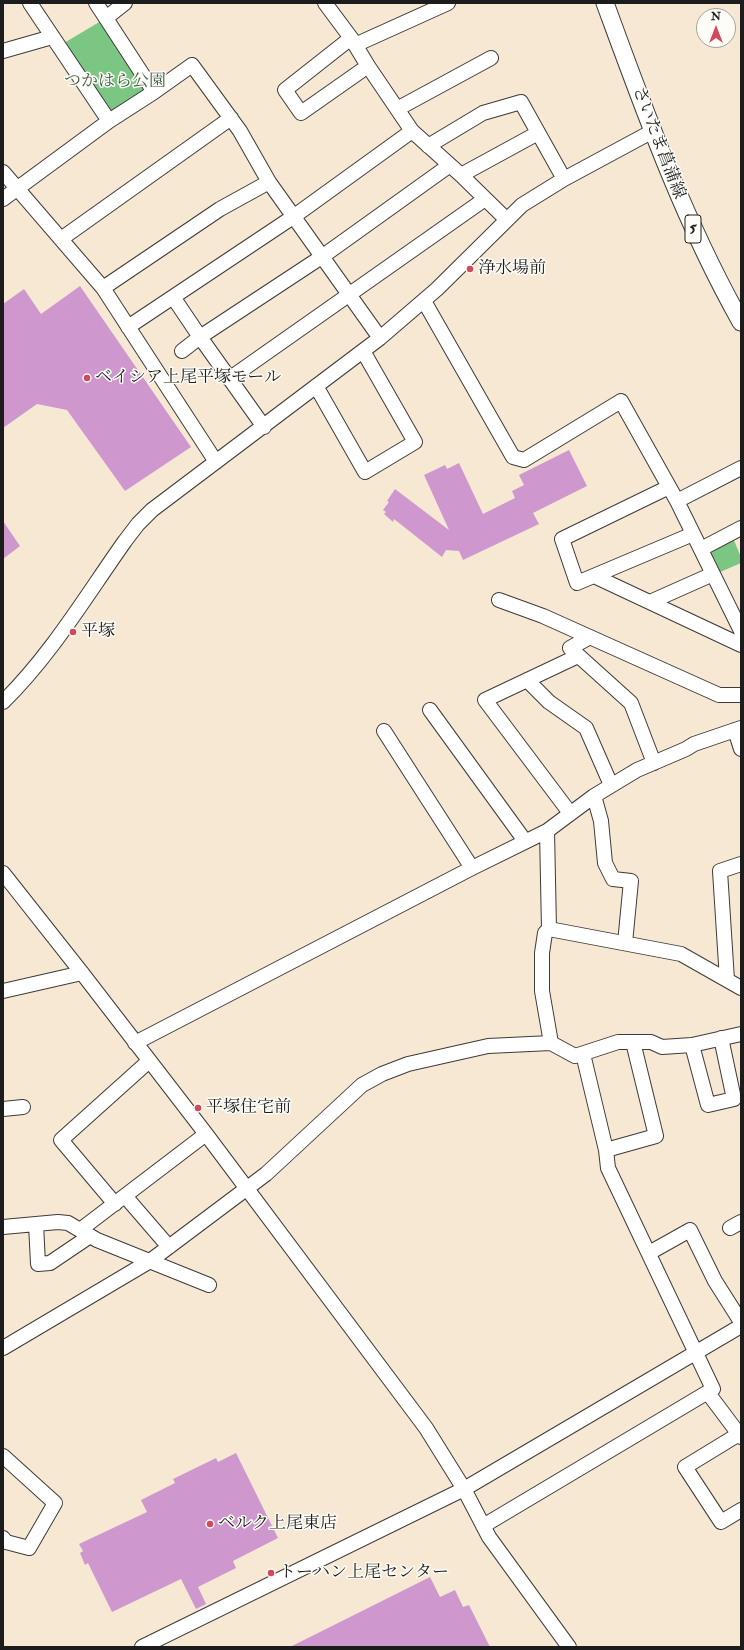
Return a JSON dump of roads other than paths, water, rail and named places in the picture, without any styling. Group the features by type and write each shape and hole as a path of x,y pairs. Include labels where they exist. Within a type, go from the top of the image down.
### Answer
{"main road":[{"name":"さいたま菖蒲線","path":"605,3 676,191 707,260 741,322"}],"street":[{"path":"30,3 109,121"},
{"path":"96,3 154,92"},
{"path":"106,18 125,3"},
{"path":"325,3 353,41 412,131 461,175 506,219"},
{"path":"368,66 301,113 284,90 353,41 448,3"},
{"path":"3,51 52,37"},
{"path":"397,109 490,58"},
{"path":"3,199 109,121 192,65 240,130 269,182 293,217 323,256 380,338"},
{"path":"428,146 483,113 521,102 564,179"},
{"path":"61,239 231,118"},
{"path":"128,327 293,217 412,131"},
{"path":"3,702 23,682 40,661 138,524 170,495 264,427 380,338 424,302 506,219 522,205 564,179 653,131"},
{"path":"461,175 538,133"},
{"path":"182,351 200,337 323,256 450,165"},
{"path":"3,172 103,288 216,462"},
{"path":"103,288 220,209 269,182"},
{"path":"229,379 485,199"},
{"path":"173,297 264,427"},
{"path":"424,302 513,457 524,460 621,401 677,501 741,631"},
{"path":"316,386 365,472 415,442 363,351"},
{"path":"677,501 741,468"},
{"path":"669,487 562,539 577,583 693,534"},
{"path":"701,549 741,528"},
{"path":"650,602 713,574"},
{"path":"594,576 741,644"},
{"path":"499,600 543,616 720,696 741,695"},
{"path":"590,637 570,648 632,703 654,763"},
{"path":"570,813 485,700 578,656"},
{"path":"527,680 549,702 586,728 611,785"},
{"path":"430,710 526,841"},
{"path":"135,1043 547,830 594,796 637,770 686,750 694,744 738,729 741,748"},
{"path":"384,731 472,868"},
{"path":"594,796 602,822 605,863 614,880 631,881 625,943"},
{"path":"547,830 549,929 545,933 542,953 542,991 551,1043"},
{"path":"727,980 720,871 741,864"},
{"path":"3,873 206,1134 426,1428 464,1489 489,1537 569,1647"},
{"path":"549,929 681,954 741,988"},
{"path":"3,990 82,973"},
{"path":"3,1348 150,1261 266,1174 362,1085 382,1074 408,1064 488,1046 551,1043 575,1056 618,1042 651,1042 662,1047 692,1045 741,1034"},
{"path":"692,1045 708,1105 734,1099 721,1038"},
{"path":"606,1150 656,1136 633,1042"},
{"path":"483,1526 713,1389 608,1168 606,1150 584,1054"},
{"path":"148,1061 60,1140 169,1247"},
{"path":"3,1109 24,1107"},
{"path":"36,1224 38,1264 50,1263 120,1200 206,1134"},
{"path":"3,1227 58,1222 68,1223 85,1233 209,1285"},
{"path":"649,1253 690,1230 715,1281 741,1322"},
{"path":"142,1647 464,1489 741,1326"},
{"path":"708,1392 740,1436 685,1467 721,1522 741,1510"},
{"path":"3,1456 54,1503 29,1548 6,1542 3,1538"}],"place":[{"name":"浄水場前","path":"470,269"},
{"name":"ベイシア上尾平塚モール","path":"87,378"},
{"name":"平塚","path":"73,632"},
{"name":"平塚住宅前","path":"198,1108"},
{"name":"ベルク上尾東店","path":"210,1524"},
{"name":"トーハン上尾センター","path":"271,1573"}],"park label":[{"name":"つかはら公園","path":"115,82"}]}
